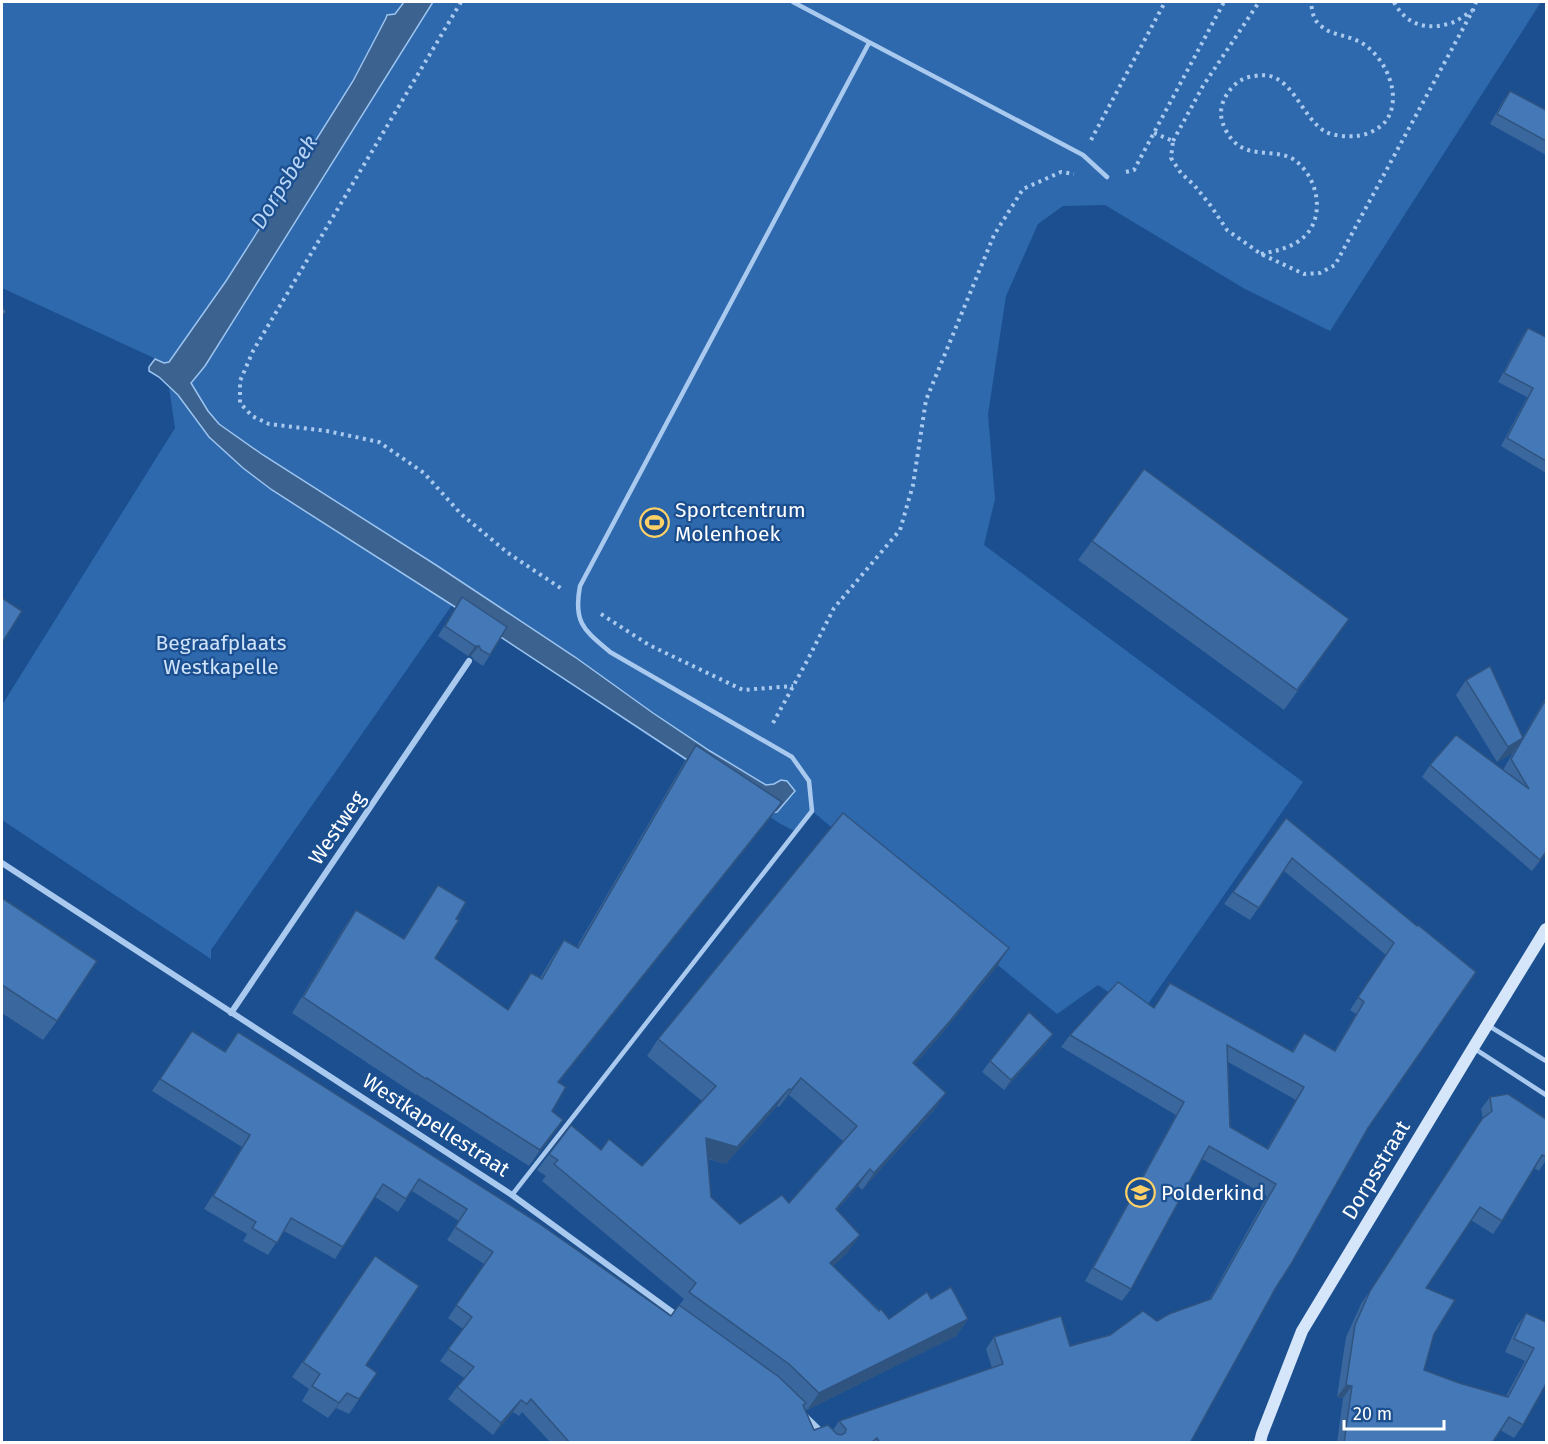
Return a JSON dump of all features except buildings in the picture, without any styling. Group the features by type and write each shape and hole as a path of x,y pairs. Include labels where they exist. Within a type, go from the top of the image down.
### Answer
{"street":[{"name":"Westweg","path":"231,1013 470,661"},
{"name":"Westkapellestraat","path":"2,863 512,1195 681,1318"},
{"name":"Dorpsstraat","path":"1260,1443 1302,1331 1546,929"},
{"path":"797,1408 832,1443"}],"lane":[{"path":"793,2 1083,155 1107,177"},
{"path":"512,1195 812,811 810,781 792,757 610,652 586,632 578,614 578,600 580,586 869,43"},
{"path":"1487,1025 1546,1061"},
{"path":"1473,1048 1546,1095"}],"path":[{"path":"461,2 253,351 240,381 240,403 252,416 269,424 327,431 379,441 424,473 461,514 508,553 649,645 743,690 793,686"},
{"path":"764,740 834,608 900,530 913,485 926,400 994,235 1023,189 1061,172 1083,155 1165,2"},
{"path":"1061,172 1107,177 1134,170 1224,2"},
{"path":"1259,2 1203,86 1173,141 1171,158 1181,173 1211,206 1227,230 1261,254 1304,274 1320,273 1335,265 1476,2"},
{"path":"1261,254 1282,250 1301,240 1312,225 1317,209 1316,193 1312,179 1292,159 1269,153 1253,152 1233,141 1225,130 1221,113 1224,100 1232,87 1244,78 1262,75 1281,80 1309,118 1326,132 1347,136 1360,136 1374,131 1385,122 1391,108 1393,93 1386,71 1375,54 1359,42 1328,31 1318,24 1312,13 1311,2"},
{"path":"1394,2 1399,11 1413,23 1433,28 1453,23 1473,10"},
{"path":"1154,133 1173,141"}],"green space":[{"name":"Sportcentrum Molenhoek","path":"2,2 1541,2 1330,331 1245,289 1105,205 1063,206 1038,224 1006,296 988,414 995,499 984,545 1303,782 1141,1014 1098,985 1057,1014 812,811 796,832 779,823 452,605 211,950 211,959 2,820 2,705 175,428 167,364 2,288"}],"shaded area":[{"path":"404,2 433,2 205,366 191,383 219,424 263,455 575,657 710,751 766,785 781,780 787,781 795,791 777,812 770,813 272,490 243,468 209,437 178,395 149,371 155,359 164,363 169,362 226,281 353,81 387,15 395,14"}],"place":[{"name":"Sportcentrum Molenhoek","path":"654,522"},
{"name":"Polderkind","path":"1140,1193"}],"water label":[{"name":"Dorpsbeek","path":"284,182"}],"park label":[{"name":"Begraafplaats Westkapelle","path":"221,655"}]}
